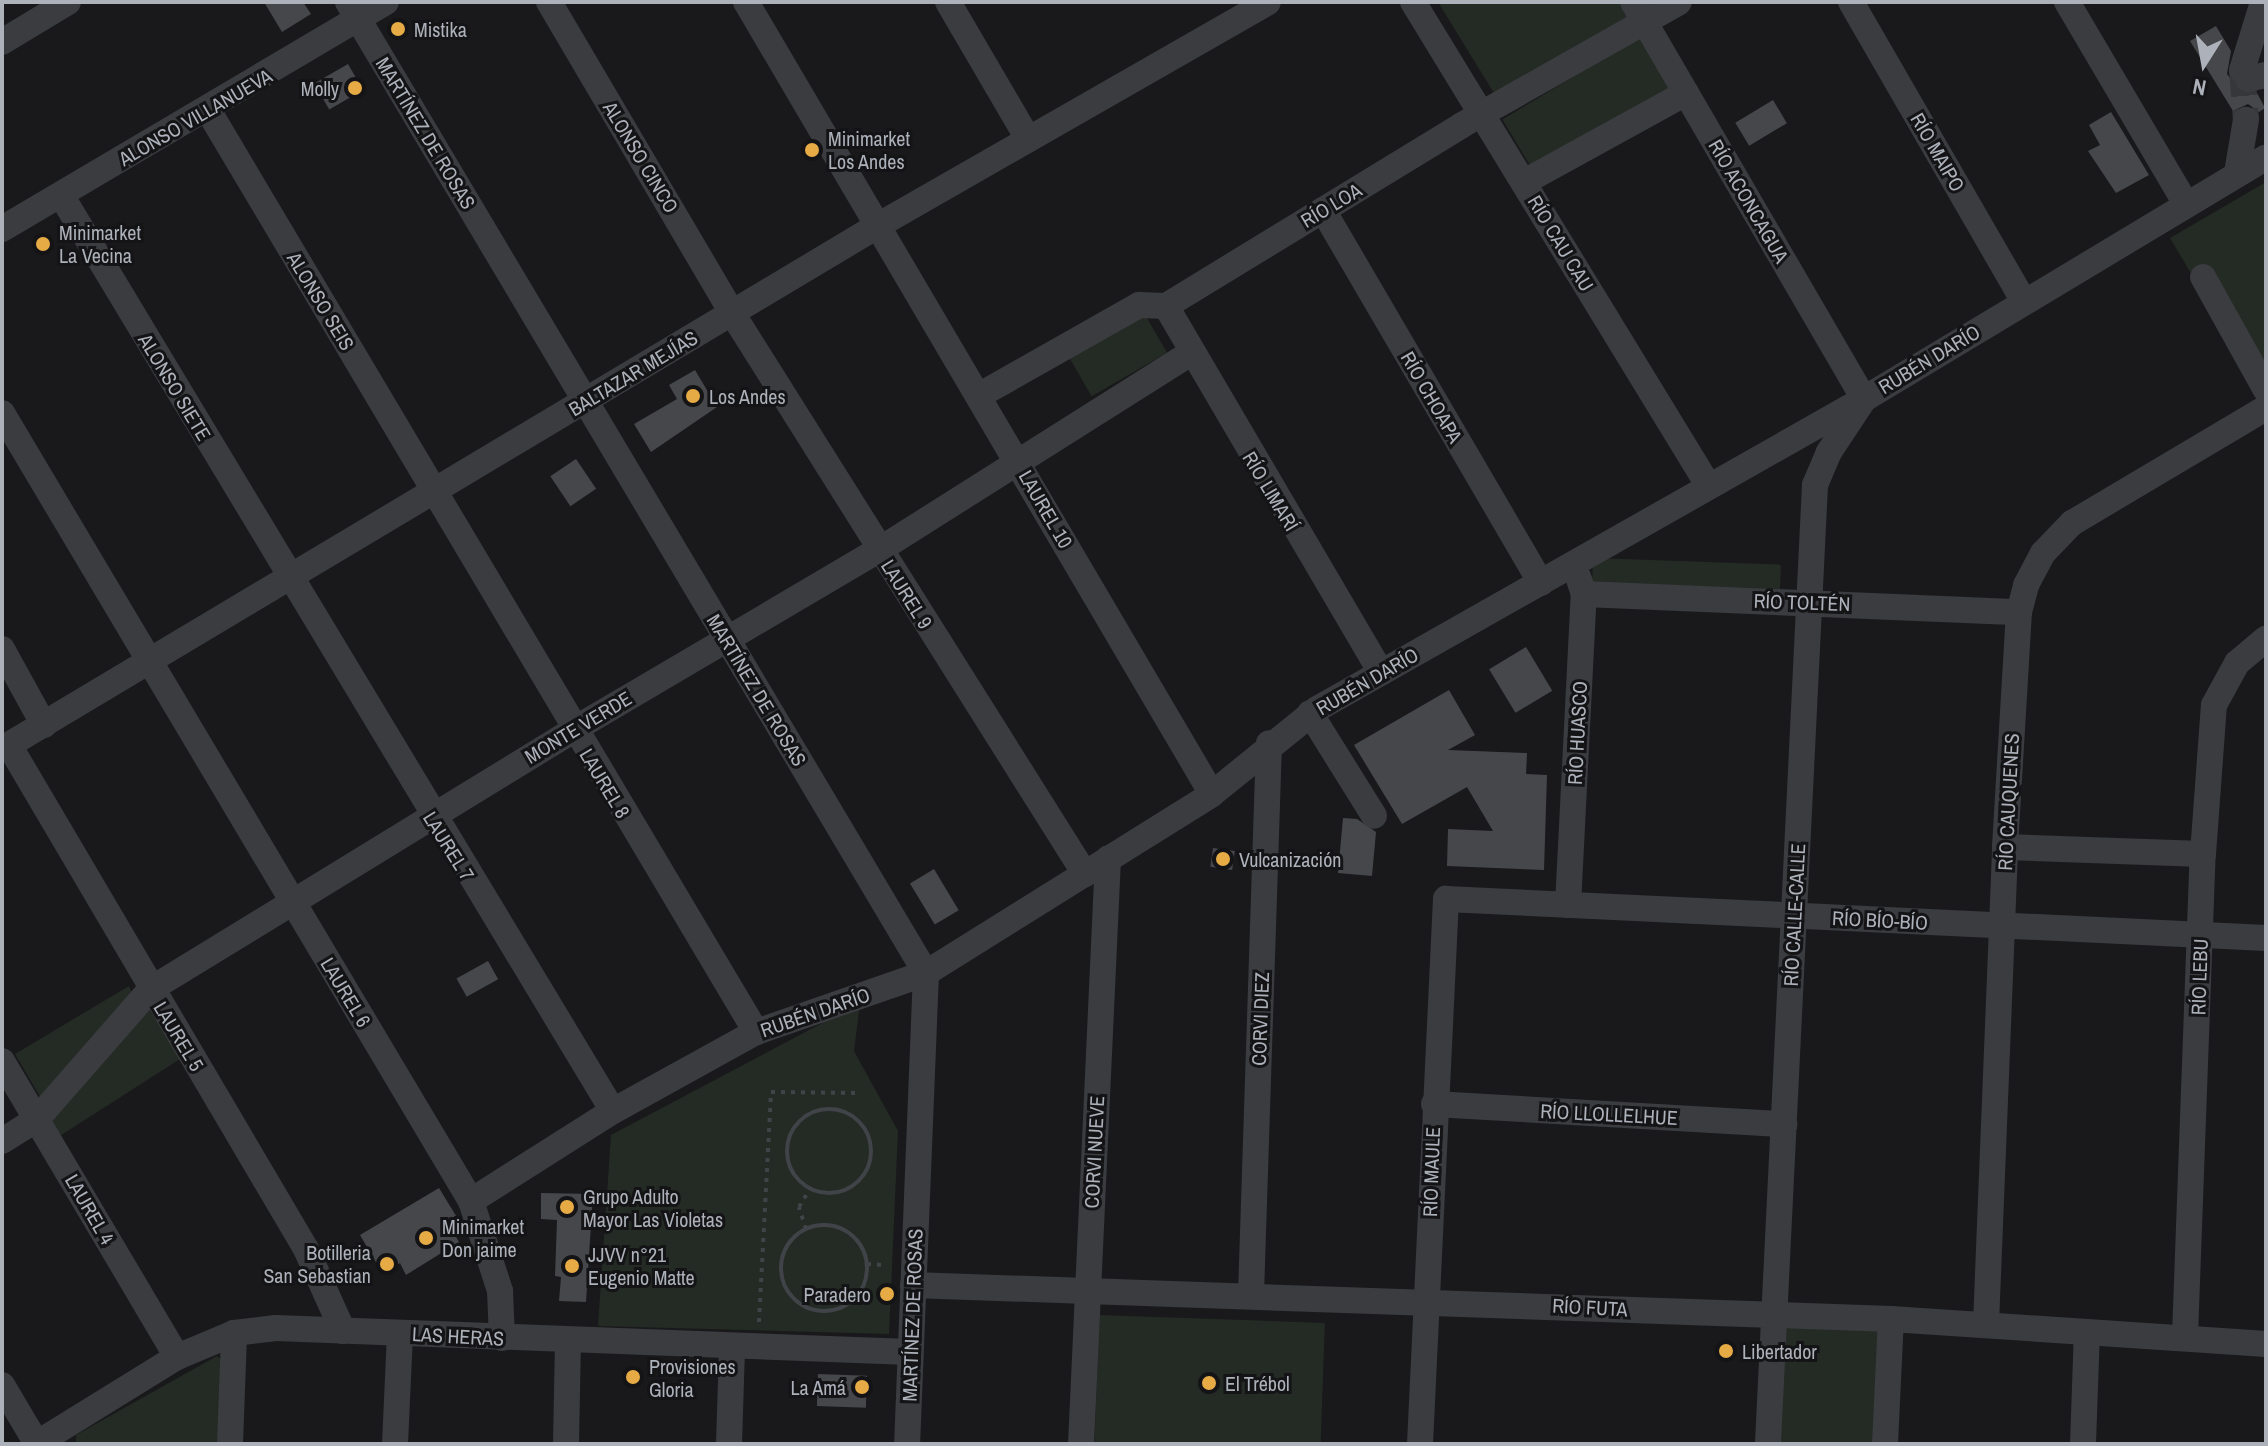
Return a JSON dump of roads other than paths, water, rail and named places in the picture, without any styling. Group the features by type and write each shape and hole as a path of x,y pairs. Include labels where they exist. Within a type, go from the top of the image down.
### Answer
{"street":[{"path":"2,42 68,2"},
{"name":"ALONSO VILLANUEVA","path":"2,229 208,110 353,11 386,2"},
{"name":"ALONSO CINCO","path":"549,2 732,313"},
{"name":"LAUREL 10","path":"746,2 1212,794"},
{"path":"948,2 1028,139"},
{"name":"BALTAZAR MEJÍAS","path":"6,747 1028,139 1224,12 1268,2"},
{"name":"RÍO CAU CAU","path":"1413,2 1708,485"},
{"name":"RÍO LOA","path":"980,395 1139,305 1166,306 1483,114 1640,12 1679,2"},
{"name":"RÍO MAIPO","path":"1851,2 2024,302"},
{"path":"2067,2 2185,202"},
{"path":"2252,74 2263,2"},
{"name":"MARTÍNEZ DE ROSAS","path":"353,11 926,973 907,1444"},
{"name":"RÍO ACONCAGUA","path":"1640,12 1864,399"},
{"path":"1524,182 1686,93"},
{"name":"ALONSO SEIS","path":"208,110 434,491"},
{"path":"2237,173 2255,119"},
{"name":"RUBÉN DARÍO","path":"471,1201 613,1111 756,1032 926,973 1212,794 1269,743 1310,713 1864,399 2185,202 2266,157"},
{"name":"ALONSO SIETE","path":"61,195 289,578"},
{"name":"RÍO CHOAPA","path":"1323,210 1541,583"},
{"path":"2203,277 2266,390"},
{"name":"RÍO LIMARÍ","path":"1166,306 1189,354 1381,673"},
{"name":"LAUREL 9","path":"732,313 1085,874"},
{"name":"MONTE VERDE","path":"2,1141 37,1119 151,989 430,816 879,550 1189,354"},
{"name":"RÍO CALLE-CALLE","path":"1768,1444 1815,485 1829,452 1864,399"},
{"name":"RÍO CAUQUENES","path":"1986,1324 2005,847 2019,612 2034,569 2072,523 2266,408"},
{"name":"LAUREL 6","path":"2,413 471,1201 500,1291 502,1338"},
{"name":"LAUREL 8","path":"434,491 573,730 756,1032"},
{"name":"RÍO HUASCO","path":"1568,905 1584,594 1572,563"},
{"name":"LAUREL 7","path":"289,578 430,816 613,1111"},
{"name":"RÍO TOLTÉN","path":"1584,594 2019,612"},
{"name":"RÍO LEBU","path":"2185,1336 2203,854 2214,705 2237,663 2266,639"},
{"path":"2,649 44,725"},
{"path":"1310,713 1374,816"},
{"name":"CORVI DIEZ","path":"1251,1294 1269,743"},
{"name":"LAUREL 5","path":"6,747 306,1249 343,1331"},
{"path":"2005,847 2203,854"},
{"name":"CORVI NUEVE","path":"1081,1444 1108,859"},
{"name":"RÍO BÍO-BÍO","path":"1446,899 2266,938"},
{"name":"RÍO MAULE","path":"1420,1444 1446,899"},
{"name":"LAUREL 4","path":"2,1061 177,1357"},
{"name":"RÍO LLOLLELHUE","path":"1434,1104 1784,1124"},
{"name":"RÍO FUTA","path":"913,1285 1087,1287 1891,1319 2185,1336 2266,1344"},
{"path":"1885,1444 1891,1319"},
{"name":"LAS HERAS","path":"37,1444 66,1434 177,1357 234,1333 343,1331 732,1349 910,1352"},
{"path":"2083,1444 2087,1332"},
{"path":"230,1444 234,1333"},
{"path":"395,1444 400,1333"},
{"path":"566,1444 568,1342"},
{"path":"729,1444 732,1349"},
{"path":"2,1385 37,1444"}],"tunnel":[{"path":"2242,70 2246,120"}],"place":[{"name":"Mistika","path":"398,29"},
{"name":"Molly","path":"355,88"},
{"name":"Minimarket Los Andes","path":"812,150"},
{"name":"Minimarket La Vecina","path":"43,244"},
{"name":"Los Andes","path":"693,396"},
{"name":"Vulcanización","path":"1223,859"},
{"name":"Grupo Adulto Mayor Las Violetas","path":"567,1207"},
{"name":"Minimarket Don jaime","path":"426,1238"},
{"name":"Botilleria San Sebastian","path":"387,1264"},
{"name":"JJVV n°21 Eugenio Matte","path":"572,1266"},
{"name":"Paradero","path":"887,1294"},
{"name":"Libertador","path":"1726,1351"},
{"name":"Provisiones Gloria","path":"633,1377"},
{"name":"El Trébol","path":"1209,1383"},
{"name":"La Amá","path":"862,1387"}]}
